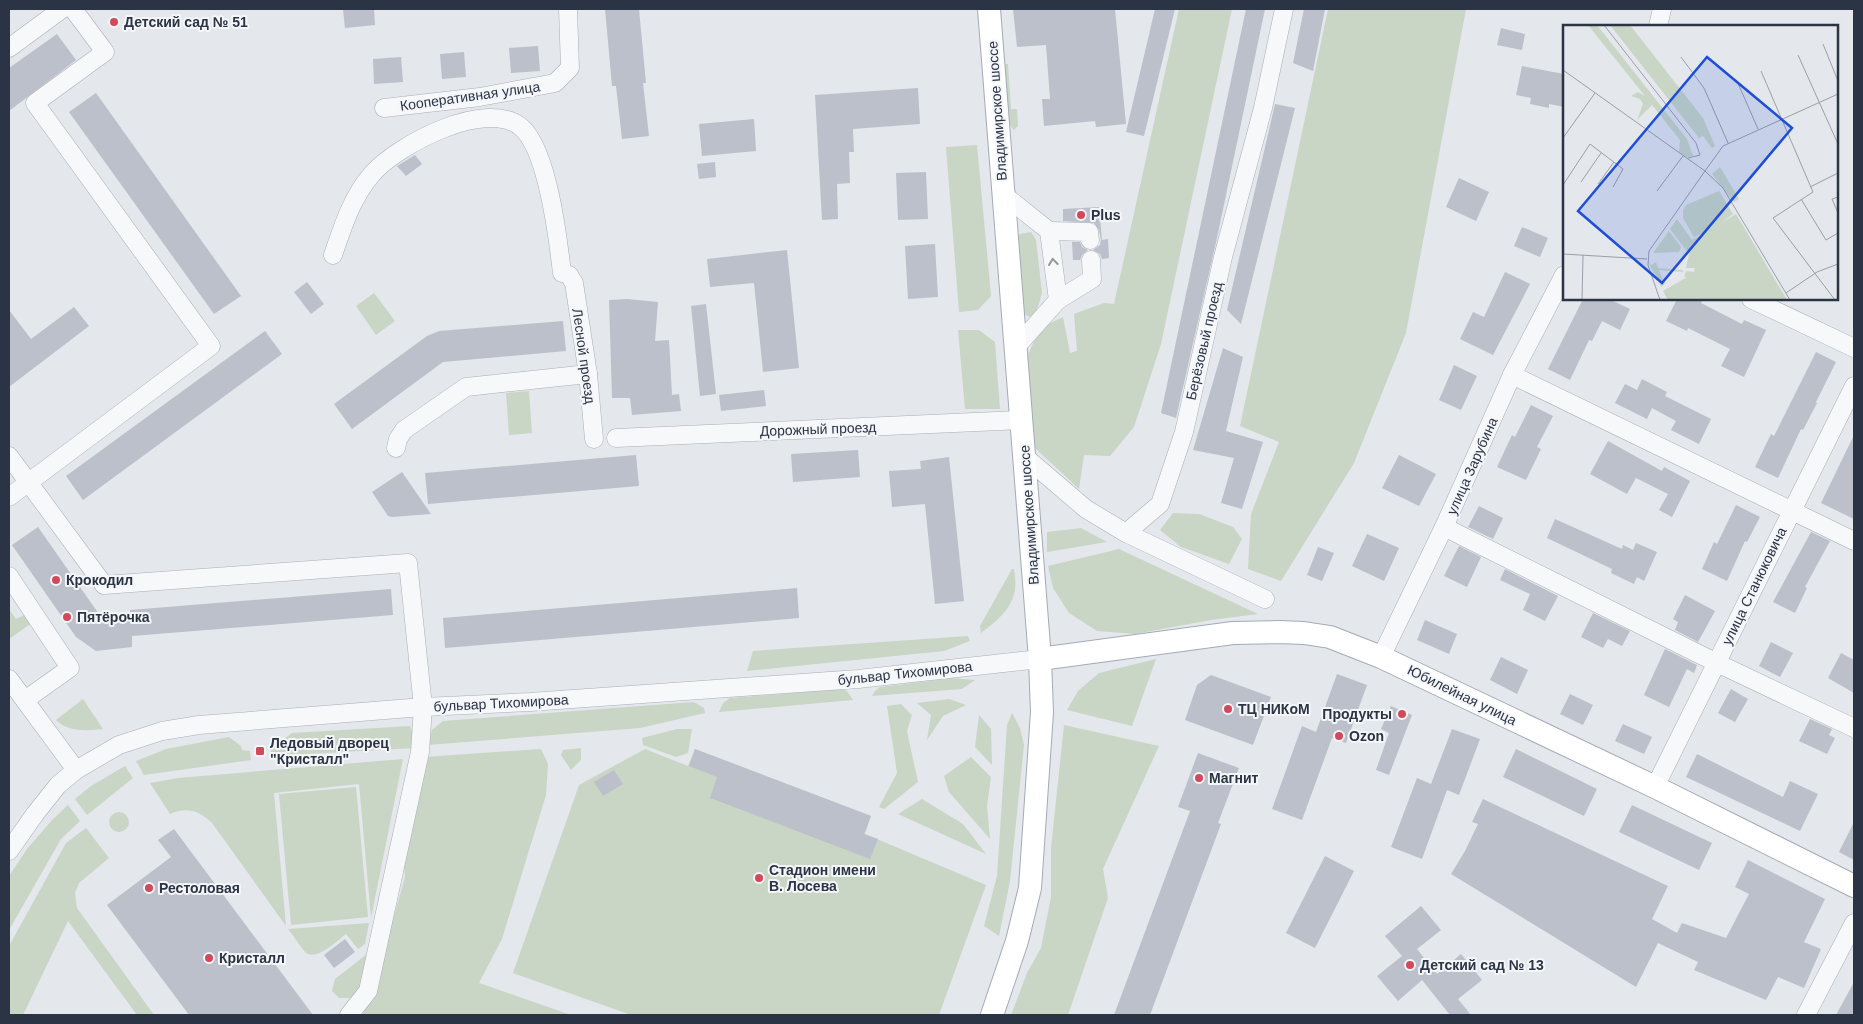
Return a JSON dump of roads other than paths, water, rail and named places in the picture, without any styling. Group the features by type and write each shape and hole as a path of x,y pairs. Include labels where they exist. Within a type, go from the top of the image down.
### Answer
{"main road":[{"name":"Владимирское шоссе","path":"989,9 1040,660 1042,712 1030,888 1017,941 992,1015"},
{"name":"Юбилейная улица","path":"1040,660 1233,633 1304,633 1330,637 1381,657 1655,787 1854,886"}],"street":[{"path":"9,48 62,9"},
{"path":"9,497 211,346 35,103 105,52 73,9"},
{"name":"Кооперативная улица","path":"384,108 480,97 555,83 570,68 568,9"},
{"name":"Берёзовый проезд","path":"1126,533 1160,504 1184,432 1223,257 1263,108 1284,9"},
{"path":"1658,25 1662,9"},
{"name":"Лесной проезд","path":"333,255 348,209 372,174 391,156 425,136 460,123 488,118 512,120 531,139 541,164 556,220 566,274 574,283 588,374 594,439"},
{"path":"1004,195 1049,231 1089,232 1090,240"},
{"path":"1049,231 1058,300"},
{"path":"1016,347 1058,300 1092,279 1091,260"},
{"name":"улица Зарубина","path":"1381,657 1444,527 1512,375 1563,277"},
{"path":"1753,300 1854,348"},
{"path":"396,448 398,439 404,430 466,387 588,374"},
{"path":"1512,375 1854,541"},
{"name":"улица Станюковича","path":"1655,787 1854,386"},
{"name":"Дорожный проезд","path":"616,438 1021,420"},
{"path":"9,456 104,585 408,563 424,708 420,752 368,991 349,1015"},
{"path":"1024,456 1086,509 1126,533 1265,599"},
{"path":"1444,527 1854,728"},
{"path":"9,576 70,668 25,700"},
{"name":"бульвар Тихомирова","path":"9,851 58,785 76,770 119,746 162,731 199,725 849,679 1040,660"},
{"path":"9,679 76,770"},
{"path":"1806,1015 1854,923"}],"place":[{"name":"Детский сад № 51","path":"114,22"},
{"name":"Plus","path":"1081,215"},
{"name":"Крокодил","path":"56,580"},
{"name":"Пятёрочка","path":"67,617"},
{"name":"ТЦ НИКоМ","path":"1228,709"},
{"name":"Продукты","path":"1402,714"},
{"name":"Ozon","path":"1339,736"},
{"name":"Ледовый дворец \"Кристалл\"","path":"260,751"},
{"name":"Магнит","path":"1199,778"},
{"name":"Стадион имени В. Лосева","path":"759,878"},
{"name":"Рестоловая","path":"149,888"},
{"name":"Кристалл","path":"209,958"},
{"name":"Детский сад № 13","path":"1410,965"}]}
